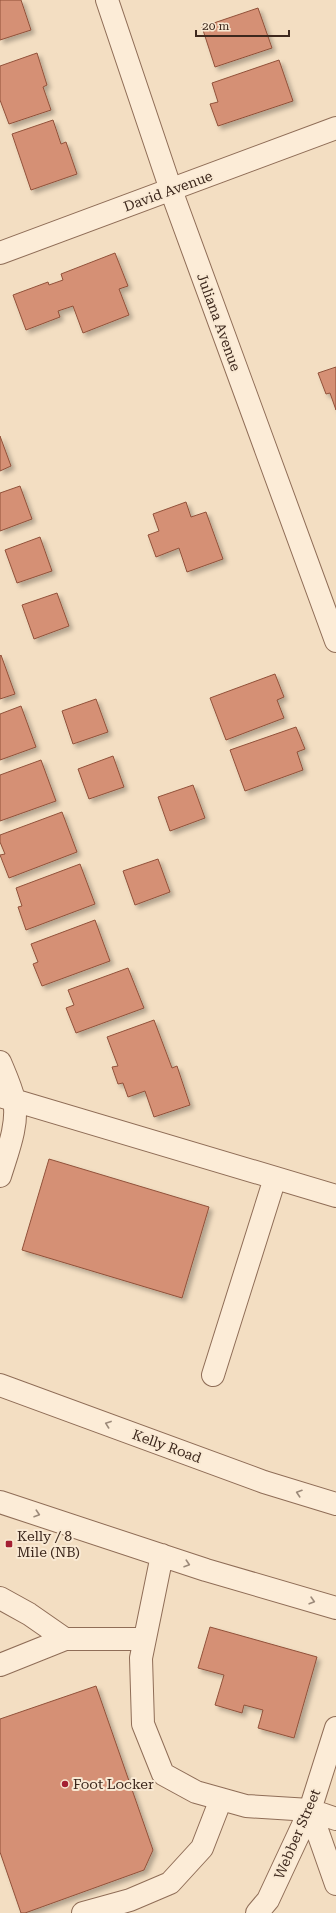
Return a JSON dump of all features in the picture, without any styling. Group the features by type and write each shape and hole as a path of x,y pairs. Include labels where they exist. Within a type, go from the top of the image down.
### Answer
{"street":[{"name":"Juliana Avenue","path":"107,0 171,190 336,641"},
{"name":"David Avenue","path":"0,254 336,128"},
{"path":"0,1062 7,1098 15,1118 10,1144 0,1176"},
{"path":"7,1098 336,1196"},
{"path":"213,1375 275,1178"},
{"name":"Kelly Road","path":"0,1385 264,1482 336,1504"},
{"path":"0,1502 162,1555 336,1608"},
{"path":"162,1555 141,1658 143,1724 163,1774 196,1792 246,1806 310,1810 336,1819"},
{"path":"0,1598 29,1614 65,1639"},
{"path":"0,1665 65,1639 144,1640"},
{"name":"Webber Street","path":"256,1913 268,1900 310,1810 336,1728"},
{"path":"83,1913 130,1900 170,1883 202,1848 221,1799"},
{"path":"310,1810 336,1884"}],"building":[{"path":"0,0 21,0 31,30 0,40"},
{"path":"258,8 272,48 215,67 202,27"},
{"path":"37,53 47,85 43,87 51,110 9,124 0,100 0,66"},
{"path":"279,60 293,101 218,126 210,104 218,102 212,83"},
{"path":"53,120 61,144 66,142 77,174 31,190 12,134"},
{"path":"115,253 128,286 119,289 129,315 83,333 73,306 58,311 60,317 26,330 13,295 48,282 49,285 63,280 61,274"},
{"path":"336,367 336,410 330,393 326,394 318,373"},
{"path":"0,436 11,466 0,471"},
{"path":"20,486 32,519 0,531 0,493"},
{"path":"186,502 191,517 206,512 223,559 187,572 179,548 156,557 148,535 159,531 153,514"},
{"path":"40,537 52,571 17,583 5,550"},
{"path":"57,593 69,626 34,639 22,605"},
{"path":"1,655 15,694 0,699 0,656"},
{"path":"275,674 284,697 277,700 284,718 226,740 210,698"},
{"path":"96,699 108,732 73,744 62,711"},
{"path":"21,706 36,747 0,760 0,714"},
{"path":"296,727 305,749 297,752 303,770 245,791 230,750"},
{"path":"113,756 124,787 89,799 78,769"},
{"path":"41,760 56,801 0,821 0,775"},
{"path":"193,785 205,818 170,831 158,797"},
{"path":"62,812 77,852 9,878 0,855 5,854 0,842 0,835"},
{"path":"158,859 170,892 135,905 123,871"},
{"path":"80,864 95,904 26,930 18,907 22,906 16,888"},
{"path":"95,920 110,961 42,986 33,964 38,962 31,944"},
{"path":"128,968 144,1008 76,1033 66,1008 74,1005 68,990"},
{"path":"154,1020 172,1068 177,1066 190,1105 154,1117 145,1091 128,1097 123,1083 118,1084 112,1067 118,1066 107,1037"},
{"path":"49,1159 209,1207 182,1298 22,1250"},
{"path":"210,1627 317,1657 294,1738 258,1728 263,1710 244,1705 242,1713 215,1705 224,1675 198,1668"},
{"name":"Foot Locker","path":"96,1686 153,1850 144,1870 25,1913 21,1913 0,1852 0,1719"}],"place":[{"name":"Kelly / 8 Mile (NB)","path":"9,1544"},
{"name":"Foot Locker","path":"65,1784"}]}
